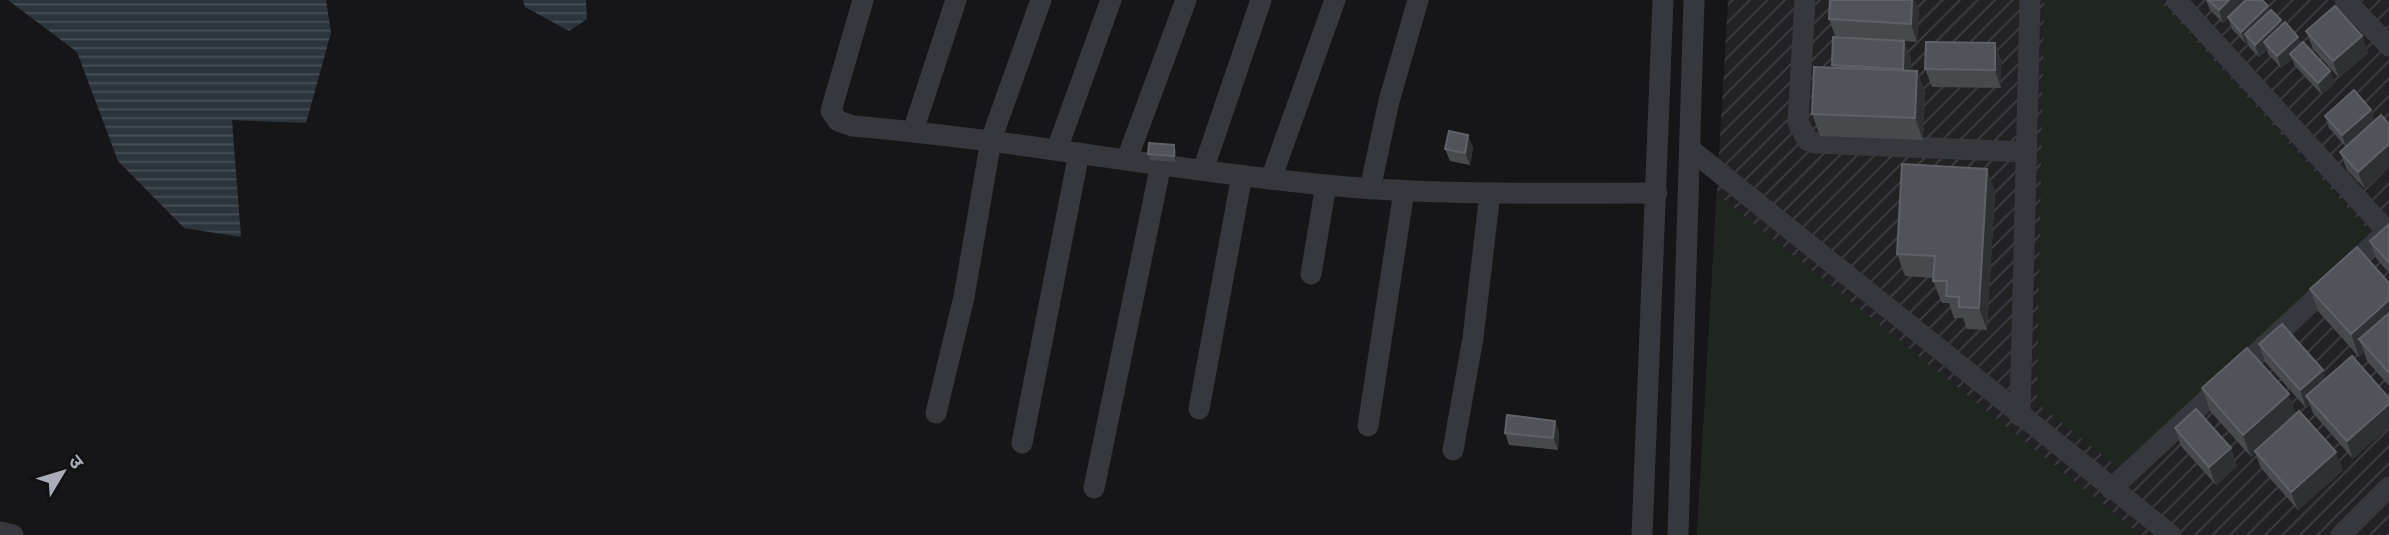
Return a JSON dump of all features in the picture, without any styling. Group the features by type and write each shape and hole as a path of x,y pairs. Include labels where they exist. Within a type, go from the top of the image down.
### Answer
{"street":[{"path":"863,0 832,105 833,117 853,126 991,140 1271,179 1370,189 1490,193 1657,193"},
{"path":"913,131 956,0"},
{"path":"936,413 964,297 991,140 1041,0"},
{"path":"1057,149 1111,0"},
{"path":"1126,159 1186,0"},
{"path":"1203,170 1261,0"},
{"path":"1271,179 1335,0"},
{"path":"1370,189 1389,101 1418,0"},
{"path":"1643,535 1663,0"},
{"path":"1678,535 1694,0"},
{"path":"1805,0 1798,122 1807,140 1816,144 2025,152"},
{"path":"2020,416 2030,0"},
{"path":"2111,488 2388,231 2176,0"},
{"path":"2346,0 2389,46"},
{"path":"1690,149 2171,535"},
{"path":"1022,443 1079,153"},
{"path":"1094,488 1161,164"},
{"path":"1199,409 1242,175"},
{"path":"1311,274 1326,185"},
{"path":"1368,426 1404,191"},
{"path":"1452,450 1473,338 1490,193"},
{"path":"2341,535 2389,487"},
{"path":"0,532 13,535"}],"shaded area":[{"path":"8,0 326,0 331,33 306,123 232,120 241,237 184,228 118,161 77,52"},
{"path":"523,0 586,0 587,19 569,31 525,7"},
{"path":"1728,0 2389,0 2389,535 1697,535"},
{"path":"2044,0 2159,0 2372,235 2120,469 2037,403"},
{"path":"1717,194 2141,535 1697,535"}],"building":[{"path":"1830,0 1912,0 1911,24 1829,19"},
{"path":"2208,0 2229,0 2219,10"},
{"path":"2246,0 2262,0 2268,6 2241,32 2228,17"},
{"path":"2335,6 2362,36 2333,61 2306,31"},
{"path":"2271,10 2281,20 2255,45 2245,34"},
{"path":"2285,22 2298,37 2277,56 2264,42"},
{"path":"1833,37 1904,41 1903,69 1832,65"},
{"path":"1926,42 1995,43 1995,70 1925,69"},
{"path":"2303,42 2330,71 2318,83 2290,54"},
{"path":"1814,67 1917,71 1915,118 1812,114"},
{"path":"2354,90 2371,110 2342,135 2325,116"},
{"path":"2381,115 2389,124 2389,144 2358,172 2340,152"},
{"path":"1449,131 1468,135 1465,153 1445,149"},
{"path":"1149,143 1174,145 1174,156 1148,154"},
{"path":"1902,164 1987,169 1979,308 1959,307 1959,297 1946,296 1947,281 1933,281 1935,256 1897,254"},
{"path":"2389,224 2389,263 2370,241"},
{"path":"2357,247 2389,283 2389,300 2351,334 2310,289"},
{"path":"2389,313 2389,373 2359,339"},
{"path":"2282,324 2323,370 2300,390 2259,344"},
{"path":"2247,348 2289,394 2243,435 2202,388"},
{"path":"2352,356 2389,398 2389,404 2347,441 2306,396"},
{"path":"2196,409 2231,448 2209,467 2175,428"},
{"path":"2299,411 2336,452 2291,492 2255,451"},
{"path":"1507,415 1555,421 1553,438 1505,433"}]}
